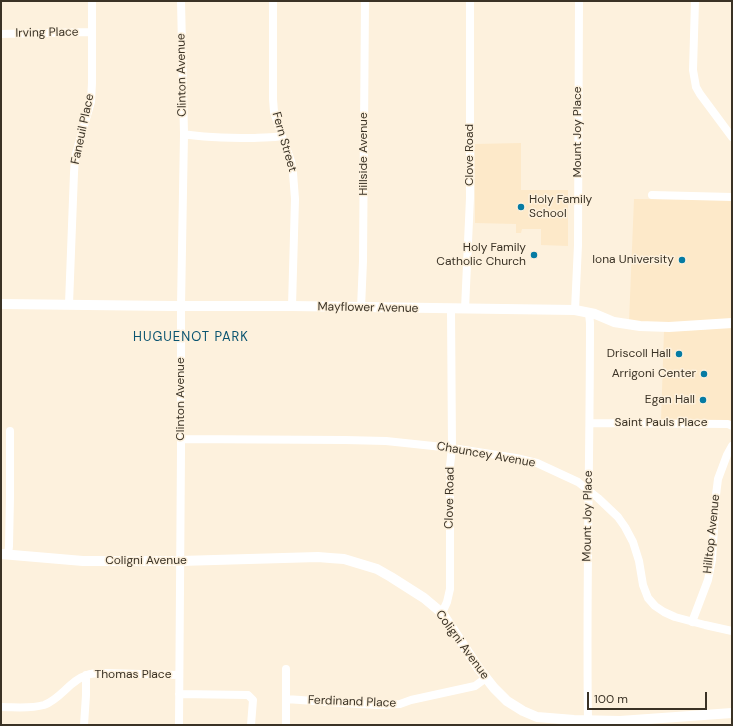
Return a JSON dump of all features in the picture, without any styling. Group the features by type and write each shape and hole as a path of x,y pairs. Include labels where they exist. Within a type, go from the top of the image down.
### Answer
{"street":[{"name":"Faneuil Place","path":"69,304 75,158 91,102 92,1"},
{"name":"Clinton Avenue","path":"179,725 181,306 184,134 181,1"},
{"name":"Fern Street","path":"273,1 274,112 291,160 295,198 292,306"},
{"name":"Hillside Avenue","path":"361,308 364,246 365,1"},
{"name":"Clove Road","path":"465,309 470,198 470,1"},
{"name":"Mount Joy Place","path":"575,310 578,245 579,1"},
{"path":"695,1 693,70 696,87 732,137"},
{"name":"Irving Place","path":"1,34 92,32"},
{"path":"184,134 195,136 240,138 282,136"},
{"path":"652,195 732,196"},
{"name":"Mayflower Avenue","path":"1,304 575,310 598,315 614,322 640,326 683,326 732,323"},
{"name":"Clove Road","path":"442,614 450,589 450,474 452,448 451,309"},
{"name":"Mount Joy Place","path":"588,720 588,491 590,423 589,313"},
{"name":"Saint Pauls Place","path":"590,423 728,424 732,426"},
{"path":"5,555 10,504 10,431"},
{"name":"Chauncey Avenue","path":"181,439 386,441 452,448 516,458 537,463 578,482 618,517 633,542 639,561 643,585 648,598 655,606 675,617 732,631"},
{"name":"Hilltop Avenue","path":"692,622 708,580 712,560 718,479 732,446"},
{"name":"Coligni Avenue","path":"5,555 83,561 180,561 318,557 344,560 377,570 424,598 442,614 494,688 507,701 523,711 537,717 610,723 627,720 732,713"},
{"path":"286,669 286,725"},
{"name":"Thomas Place","path":"1,707 23,708 45,704 54,700 86,675 103,673 179,675"},
{"path":"84,725 86,675"},
{"name":"Ferdinand Place","path":"286,700 378,705 400,704 411,700 475,686 486,678"},
{"path":"179,694 248,695 253,700 251,725"}],"shaded area":[{"name":"Holy Family School","path":"521,143 521,190 568,190 568,246 541,245 541,229 522,229 521,233 516,233 516,224 475,223 475,144"},
{"name":"Iona University","path":"634,199 732,200 732,319 701,322 629,322"},
{"path":"732,327 732,422 661,420 664,331"}],"place":[{"name":"Holy Family School","path":"521,207"},
{"name":"Holy Family Catholic Church","path":"534,255"},
{"name":"Iona University","path":"682,260"},
{"name":"Driscoll Hall","path":"679,354"},
{"name":"Arrigoni Center","path":"704,374"},
{"name":"Egan Hall","path":"703,400"}],"district":[{"name":"HUGUENOT PARK","path":"191,338"}]}
